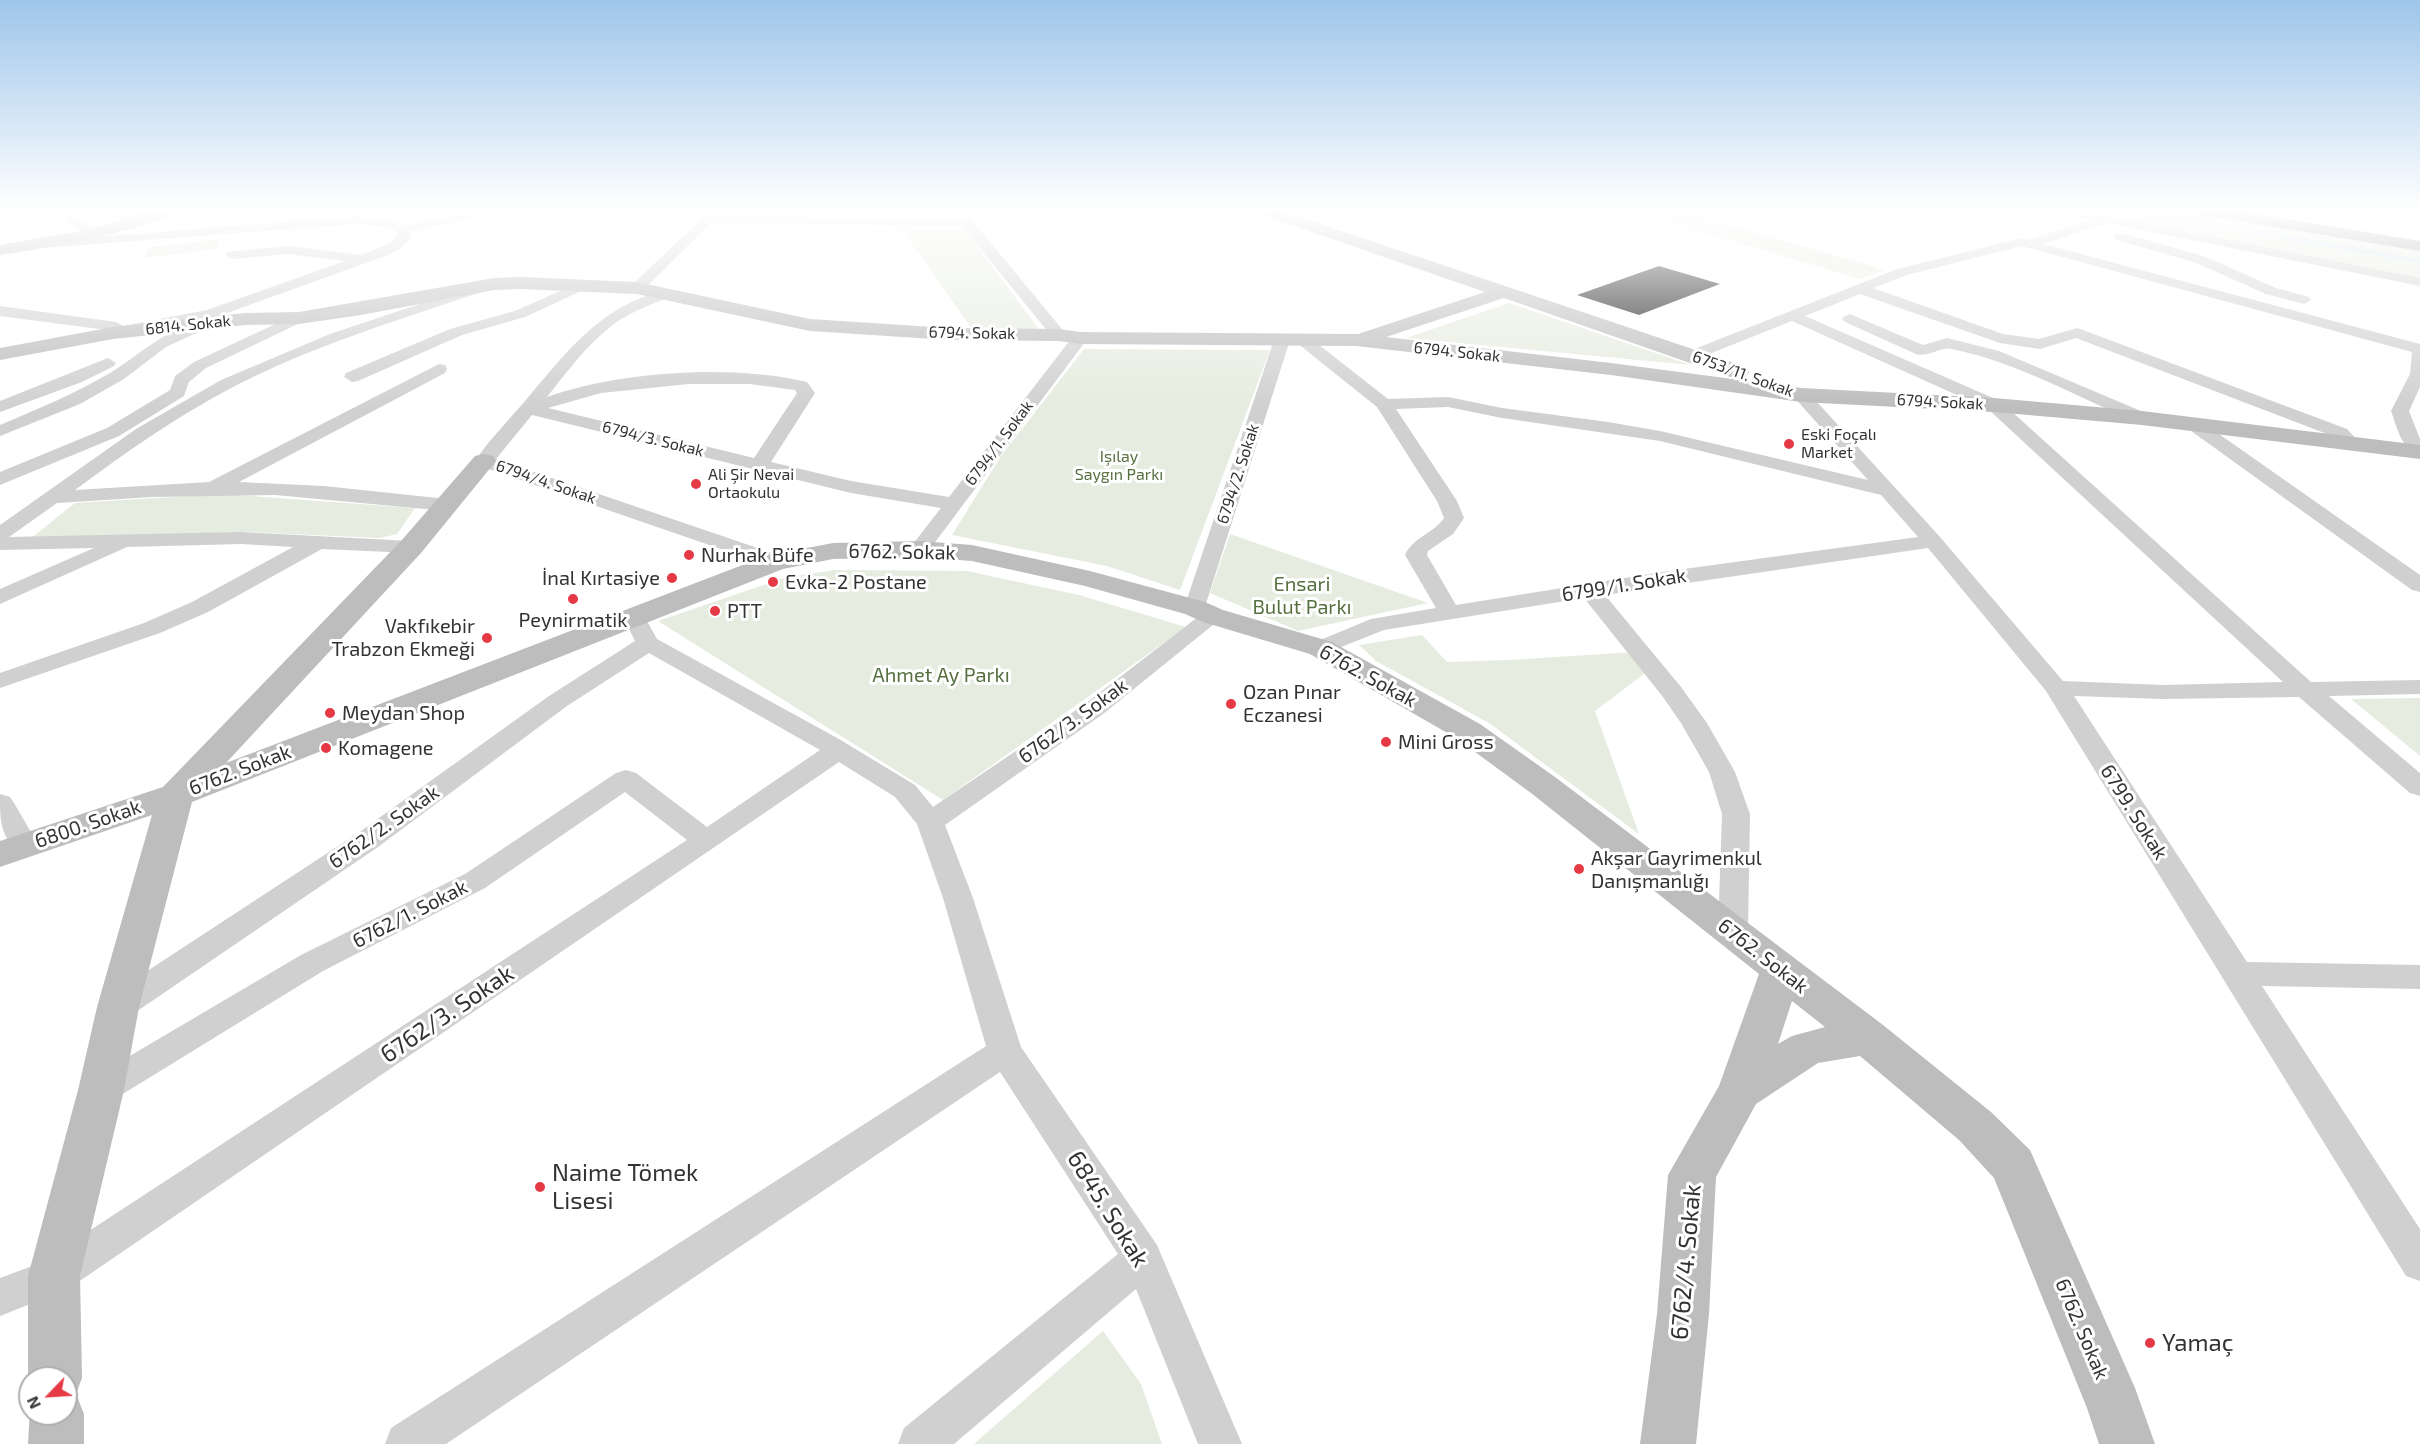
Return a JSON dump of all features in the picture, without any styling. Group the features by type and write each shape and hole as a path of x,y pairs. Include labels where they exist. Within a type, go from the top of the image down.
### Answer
{"street":[{"path":"113,333 211,314 319,275"},
{"path":"638,288 650,275"},
{"path":"1010,275 1059,335"},
{"name":"6753/11. Sokak","path":"1455,275 1801,395"},
{"name":"6753/11. Sokak","path":"1477,275 1703,351 1801,395"},
{"path":"1703,351 1894,275"},
{"path":"2145,275 2420,350 2418,374 2400,411 2411,440 2420,450"},
{"path":"2236,275 2271,291 2317,303"},
{"path":"2383,275 2420,282"},
{"path":"0,534 138,436 194,402 248,374 333,340 494,284"},
{"name":"6794. Sokak","path":"494,284 585,284 638,288 810,325 949,334 1059,335 1080,338 1356,340 1611,369 1801,395 1994,405 2142,417 2352,444 2420,450"},
{"name":"6814. Sokak","path":"0,354 113,333 209,322 299,318 494,284"},
{"path":"352,377 456,332 520,314 585,284"},
{"path":"1858,288 2000,338 2040,344 2077,333 2341,433 2352,444"},
{"path":"1356,340 1504,292"},
{"name":"6794/4. Sokak","path":"666,294 636,306 605,323 583,343 484,461 776,562"},
{"path":"0,310 116,327 113,333"},
{"path":"1791,315 1994,405 2305,689 2420,787"},
{"path":"0,478 113,432 178,392 181,380 200,365 299,318"},
{"path":"1850,319 1922,351 1947,343 1993,354 2142,417"},
{"path":"0,431 74,400 118,375 160,344 209,322"},
{"name":"6794/1. Sokak","path":"920,549 1080,338"},
{"path":"1293,340 1384,404 1447,501 1454,519 1446,530 1419,549 1416,555 1450,612"},
{"name":"6794/2. Sokak","path":"1204,612 1293,340"},
{"name":"6814. Sokak","path":"0,360 24,350"},
{"path":"0,407 76,378 110,361"},
{"path":"212,488 439,369"},
{"path":"529,409 578,393 650,382 758,379 801,386 806,393 759,465"},
{"name":"6799. Sokak","path":"1801,395 1933,541 2056,688 2237,974 2410,1232 2420,1263"},
{"path":"1384,404 1448,402 1608,427 1660,436 1888,491"},
{"name":"6794/3. Sokak","path":"529,409 851,487 953,504"},
{"path":"2400,411 2420,422"},
{"path":"2193,424 2420,585"},
{"path":"55,1366 54,1276 101,1090 118,1007 176,795 411,547 484,461"},
{"path":"54,497 212,488 309,490 447,505"},
{"path":"0,544 241,538 411,547"},
{"path":"0,597 130,540"},
{"path":"0,681 152,628 200,608 320,541"},
{"name":"6799/1. Sokak","path":"1321,648 1379,624 1589,590 1933,541"},
{"name":"6762. Sokak","path":"176,795 641,630 776,562 833,551 920,549 972,553 1090,579 1321,648 1468,731 1543,785 1868,1037 1975,1126 2013,1165 2117,1432"},
{"path":"1589,590 1672,692 1694,723 1722,772 1736,814 1733,932"},
{"name":"6762/3. Sokak","path":"930,822 1094,709 1204,612"},
{"name":"6845. Sokak","path":"641,630 905,790 930,822 958,898 1005,1051 1143,1258 1220,1444"},
{"name":"6762/2. Sokak","path":"118,1007 368,840 558,700 641,630"},
{"path":"2056,688 2163,692 2420,687"},
{"name":"6762/3. Sokak","path":"0,1297 54,1276 706,841 838,750"},
{"name":"6762/1. Sokak","path":"101,1090 312,963 475,881 626,779 706,841"},
{"name":"6800. Sokak","path":"12,850 176,795"},
{"path":"0,803 12,850"},
{"name":"6762/4. Sokak","path":"1668,1444 1683,1314 1692,1175 1740,1090 1780,970"},
{"path":"2237,974 2420,977"},
{"name":"6762/4. Sokak","path":"1740,1090 1806,1047 1868,1037"},
{"path":"407,1444 1005,1051"},
{"path":"920,1444 1143,1258"},
{"path":"56,1426 56,1444"}],"green space":[{"path":"934,275 999,275 1040,331 972,329"},
{"path":"1848,275 1870,275 1860,279"},
{"path":"2402,275 2420,275 2420,279"},
{"path":"1509,303 1691,365 1406,338"},
{"name":"Işılay Saygın Parkı","path":"1084,349 1270,350 1180,590 1107,566 952,535 1001,456"},
{"path":"223,494 415,508 397,534 380,538 248,532 30,539 75,503"},
{"name":"Ensari Bulut Parkı","path":"1230,534 1428,603 1298,631 1210,593"},
{"name":"Ahmet Ay Parkı","path":"834,570 967,571 1079,595 1186,627 943,800 658,621 784,578"},
{"path":"1422,635 1447,662 1635,652 1649,670 1595,711 1639,834 1489,723 1376,661 1359,645"},
{"path":"2420,698 2420,756 2351,699"},
{"path":"1103,1331 1141,1384 1162,1444 974,1444"}],"building":[{"path":"1632,275 1691,275 1720,284 1639,315 1577,295"}],"place":[{"name":"Eski Foçalı Market","path":"1789,444"},
{"name":"Ali Şir Nevai Ortaokulu","path":"696,484"},
{"name":"Nurhak Büfe","path":"689,555"},
{"name":"İnal Kırtasiye","path":"672,578"},
{"name":"Evka-2 Postane","path":"773,582"},
{"name":"Peynirmatik","path":"573,599"},
{"name":"PTT","path":"715,611"},
{"name":"Vakfıkebir Trabzon Ekmeği","path":"487,638"},
{"name":"Ozan Pınar Eczanesi","path":"1231,704"},
{"name":"Meydan Shop","path":"330,713"},
{"name":"Mini Gross","path":"1386,742"},
{"name":"Komagene","path":"326,748"},
{"name":"Akşar Gayrimenkul Danışmanlığı","path":"1579,869"},
{"name":"Naime Tömek Lisesi","path":"540,1187"},
{"name":"Yamaç","path":"2150,1343"}]}
